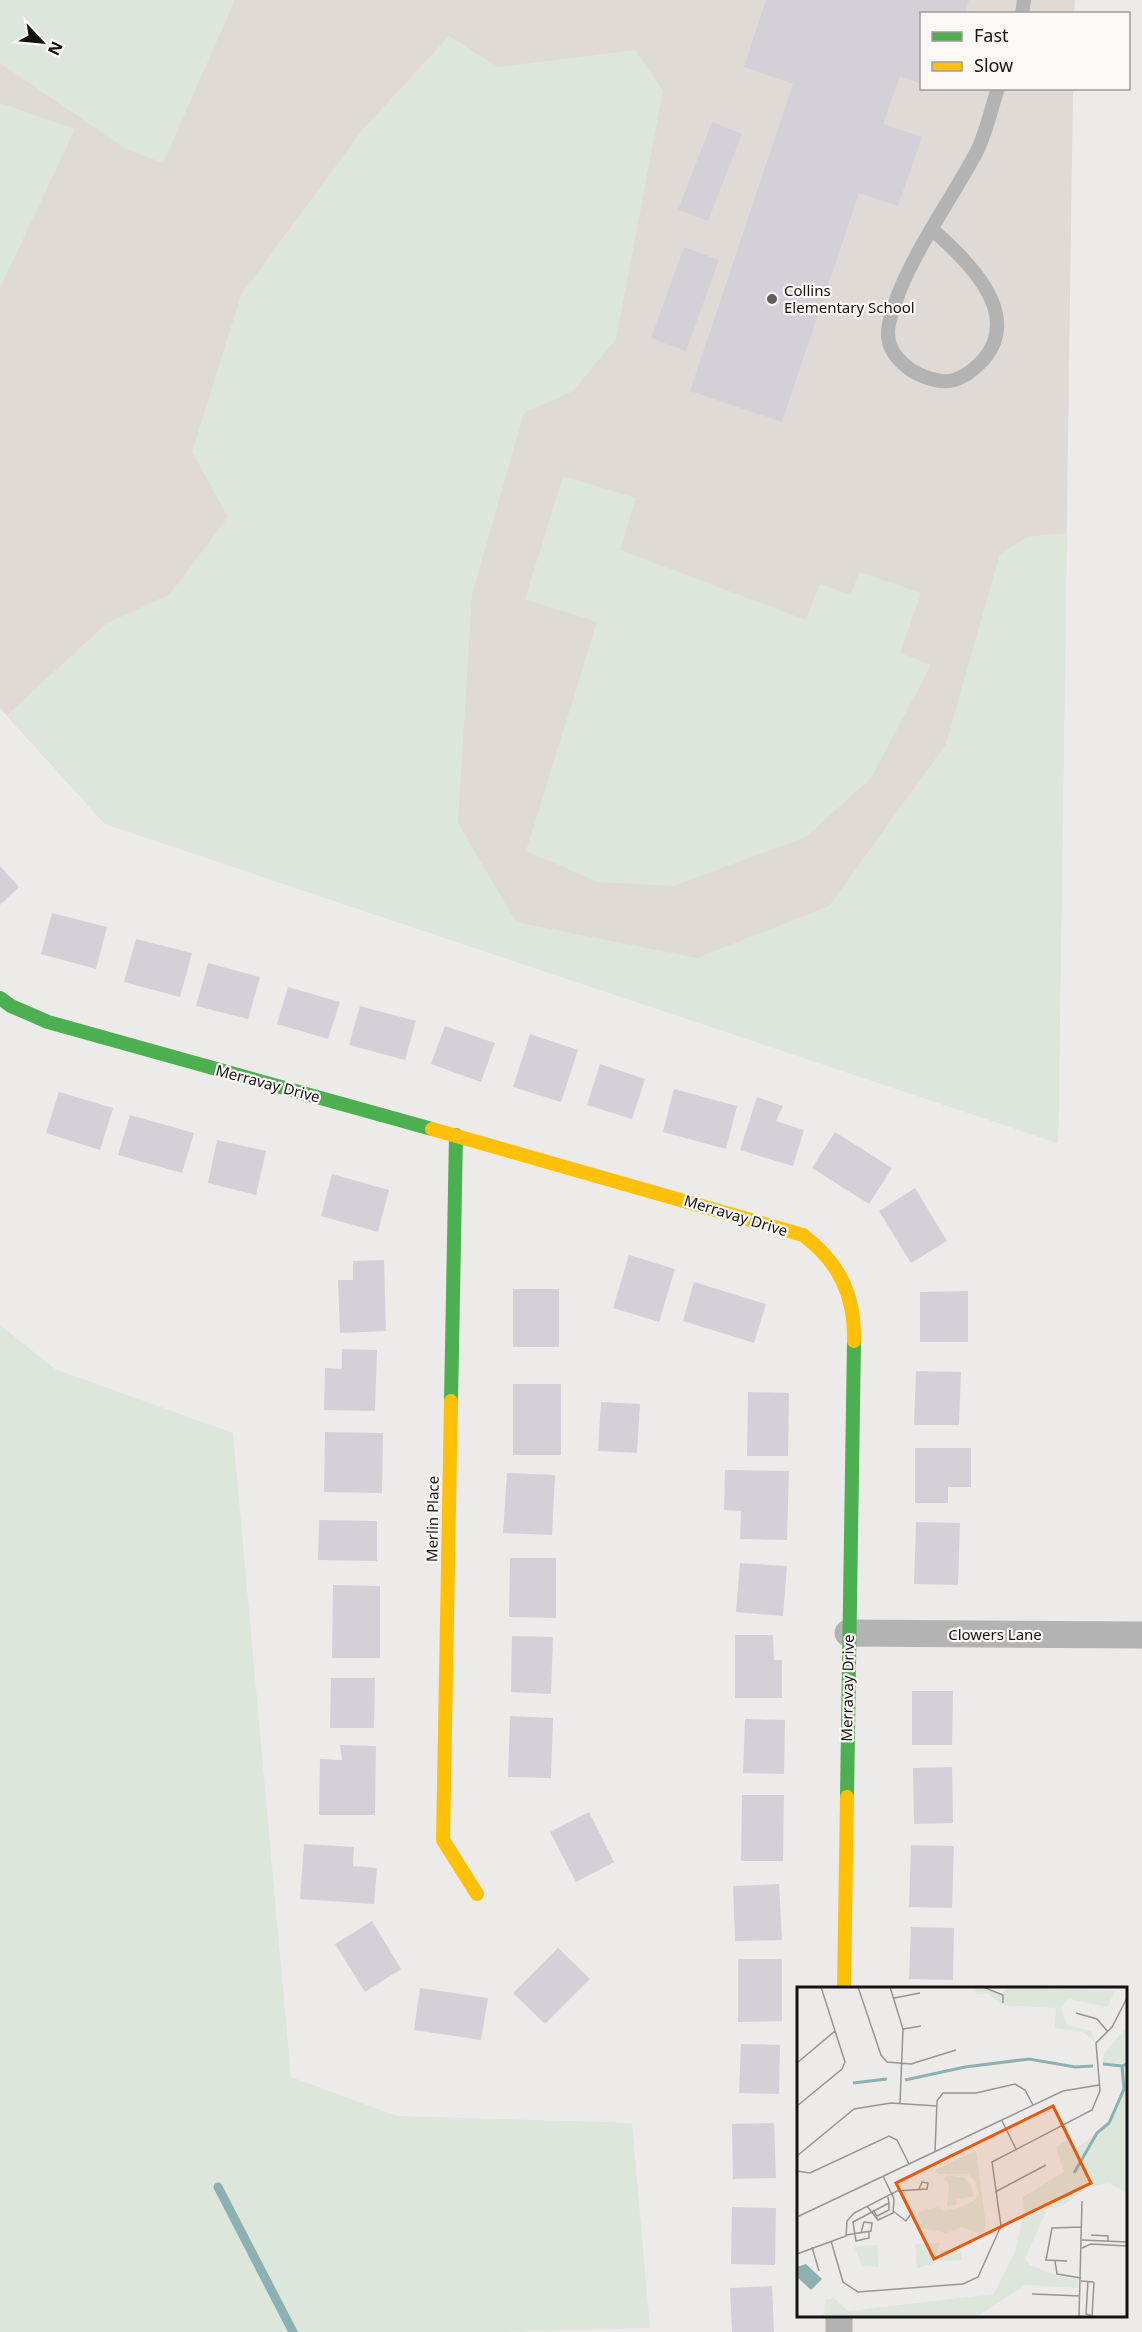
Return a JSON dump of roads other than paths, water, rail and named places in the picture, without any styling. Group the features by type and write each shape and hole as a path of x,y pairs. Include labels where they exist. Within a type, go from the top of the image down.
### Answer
{"street":[{"name":"Merravay Drive","path":"0,998 11,1006 48,1022 775,1225 803,1235 819,1247 852,1301 854,1331 843,1987"},
{"name":"Merlin Place","path":"456,1135 443,1840 477,1894"},
{"name":"Clowers Lane","path":"848,1633 1142,1635"}],"lane":[{"path":"933,230 967,260 985,288 996,312 997,335 984,358 968,374 949,382 927,379 905,367 892,351 888,326 907,277 933,230 978,150 997,90"}],"waterway":[{"path":"218,2187 293,2332"}],"place":[{"name":"Collins Elementary School","path":"772,299"}]}
